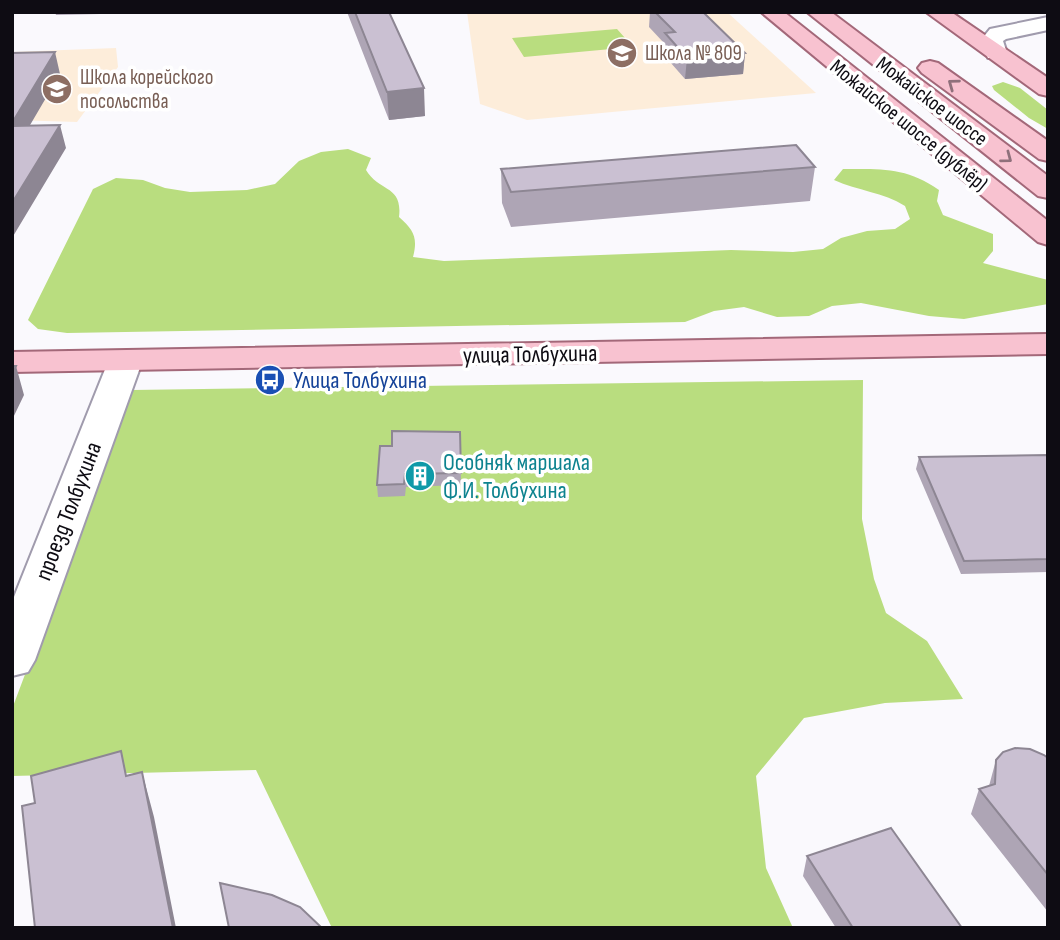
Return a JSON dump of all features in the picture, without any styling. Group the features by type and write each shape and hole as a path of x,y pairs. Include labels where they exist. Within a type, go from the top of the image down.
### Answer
{"main road":[{"name":"Можайское шоссе (дублёр)","path":"771,12 1048,236"},
{"name":"Можайское шоссе","path":"817,12 1048,190"},
{"path":"936,12 1048,89"},
{"name":"Можайское шоссе","path":"907,51 1048,153"},
{"name":"улица Толбухина","path":"12,362 1048,344"}],"street":[{"path":"1010,13 1048,16"},
{"path":"996,52 992,40 998,34 1048,23"},
{"name":"проезд Толбухина","path":"12,660 125,362"}],"shaded area":[{"name":"Школа № 809","path":"467,12 727,12 816,93 527,120 480,104"},
{"name":"Школа корейского посольства","path":"116,48 118,67 77,122 12,120 12,52"}],"green space":[{"path":"617,29 633,47 524,57 512,38"},
{"path":"1003,82 1020,88 1048,110 1048,129 1029,118 994,90 992,86"},
{"path":"348,149 371,158 366,170 394,194 399,207 399,217 414,235 413,257 444,261 823,249 841,238 867,231 895,229 910,219 905,206 897,201 834,180 843,169 904,173 939,190 937,201 943,215 993,234 993,251 983,263 1048,280 1048,304 964,319 929,316 861,303 832,306 809,316 777,317 744,307 714,311 685,322 67,333 38,329 28,320 93,189 116,178 143,180 165,188 190,192 247,190 275,184 299,161 321,152"},
{"path":"863,380 862,519 874,579 886,613 927,641 963,699 885,703 804,718 756,776 766,868 793,928 332,928 256,770 12,776 12,709 132,390"}],"building":[{"path":"355,12 389,12 424,88 387,92"},
{"path":"655,12 703,12 745,53 687,58 665,33 675,32"},
{"path":"55,52 12,123 12,53"},
{"path":"60,125 12,203 12,126"},
{"path":"796,145 815,167 511,192 501,169"},
{"name":"Особняк маршала Ф.И. Толбухина","path":"392,431 460,432 461,473 405,474 404,484 377,485 380,446 392,446"},
{"path":"1048,455 1048,559 964,561 919,457"},
{"path":"1015,748 1030,749 1048,758 1048,875 979,789 995,784 996,760 1003,752"},
{"path":"121,751 126,776 142,772 173,928 35,928 22,806 35,803 31,776"},
{"path":"891,828 962,928 853,928 807,856"},
{"path":"220,883 272,895 300,907 322,928 229,928"}],"place":[{"name":"Школа № 809","path":"622,53"},
{"name":"Школа корейского посольства","path":"57,89"},
{"name":"Улица Толбухина","path":"270,380"},
{"name":"Особняк маршала Ф.И. Толбухина","path":"420,476"}]}
